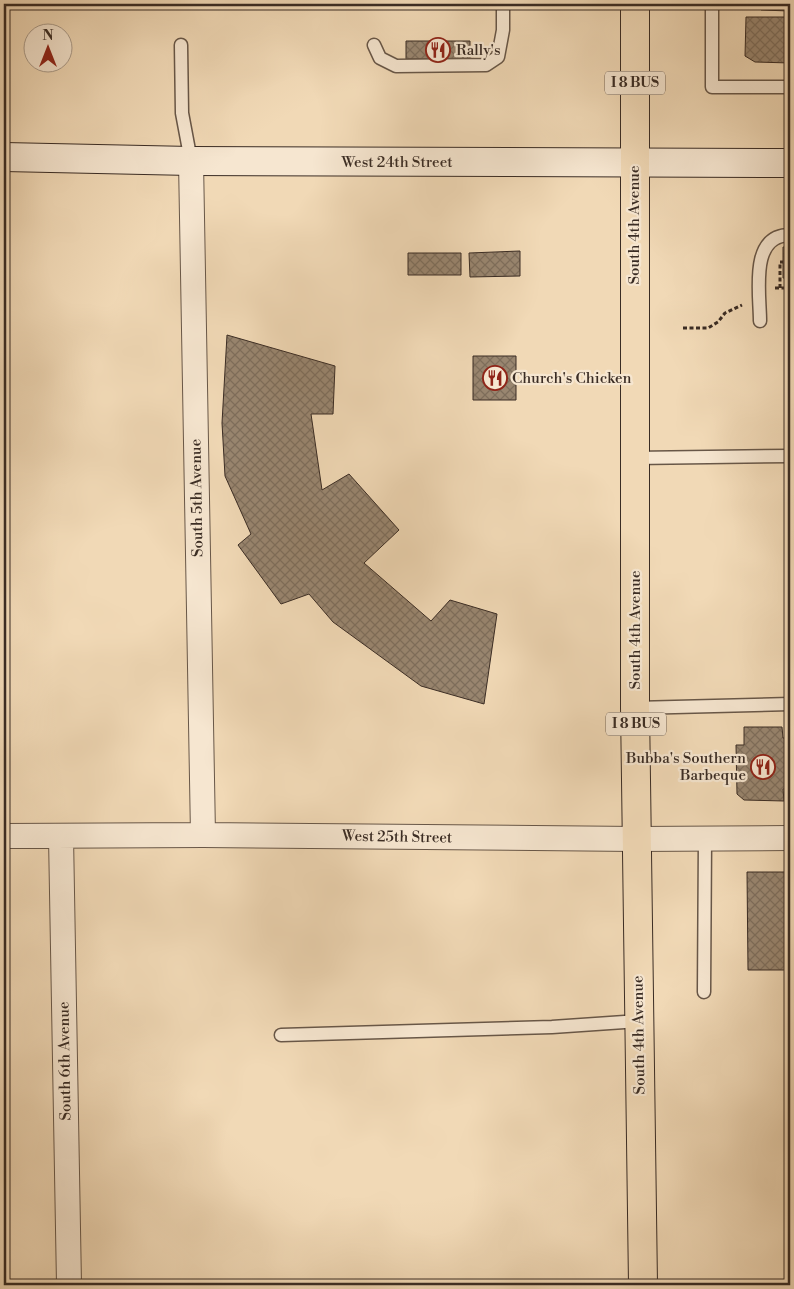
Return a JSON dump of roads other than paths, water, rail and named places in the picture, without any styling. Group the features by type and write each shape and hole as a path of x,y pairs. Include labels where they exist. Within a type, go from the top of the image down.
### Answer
{"main road":[{"name":"South 4th Avenue","path":"635,4 635,708 642,1285"},
{"name":"West 24th Street","path":"4,157 191,161 790,163"}],"street":[{"name":"South 5th Avenue","path":"191,161 202,834"},
{"name":"West 25th Street","path":"4,836 202,834 636,839 790,838"},
{"name":"South 6th Avenue","path":"61,836 69,1285"}],"lane":[{"path":"374,45 380,58 396,66 486,65 498,57 503,30 503,4"},
{"path":"712,4 712,87 790,87"},
{"path":"181,45 182,113 191,161"},
{"path":"760,321 760,259 767,243 782,235 790,235"},
{"path":"634,458 790,456"},
{"path":"635,708 790,704"},
{"path":"704,992 705,838"},
{"path":"281,1035 552,1027 639,1021"}],"place":[{"name":"Rally's","path":"438,50"},
{"name":"Church's Chicken","path":"495,378"},
{"name":"Bubba's Southern Barbeque","path":"763,767"}]}
